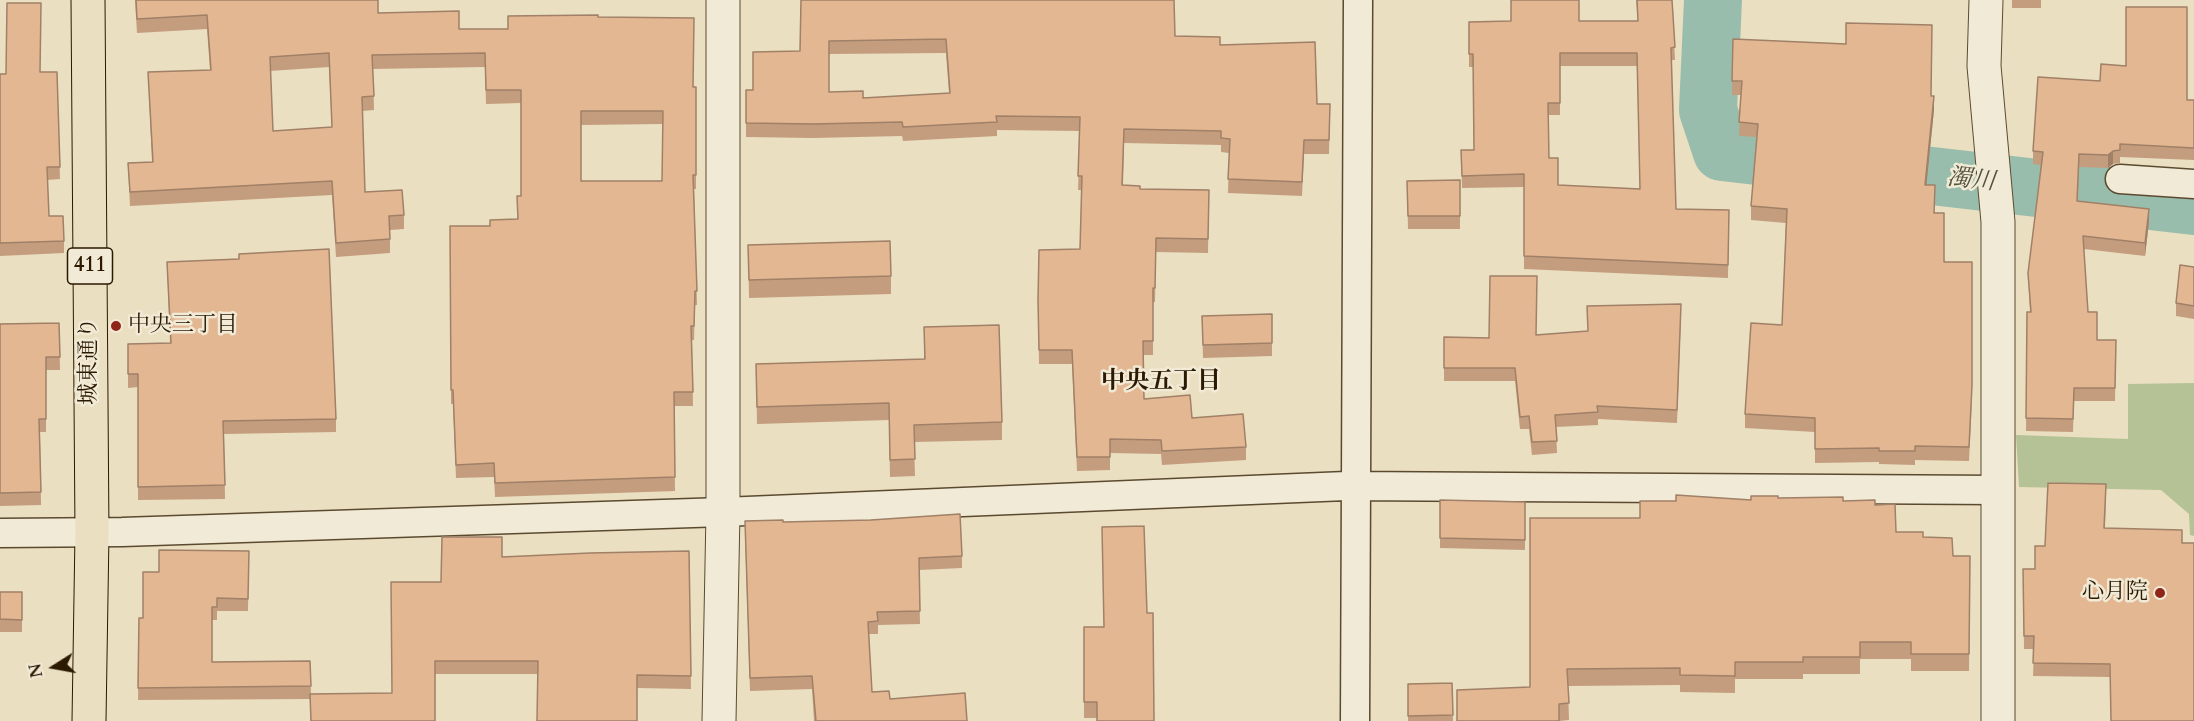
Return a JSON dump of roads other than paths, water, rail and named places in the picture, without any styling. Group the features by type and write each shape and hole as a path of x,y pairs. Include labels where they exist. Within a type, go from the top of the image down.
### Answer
{"highway":[{"name":"城東通り","path":"88,0 92,532 89,721"}],"street":[{"path":"719,721 723,512 723,0"},
{"path":"1355,721 1358,0"},
{"path":"1986,0 1984,66 1998,222 1998,721"},
{"path":"2120,179 2194,184"},
{"path":"0,533 723,512 1356,487 1999,490"}],"waterway":[{"name":"濁川","path":"1713,0 1708,110 1722,152 2194,206"}],"place":[{"name":"中央三丁目","path":"116,326"},
{"name":"心月院","path":"2160,593"}],"district":[{"name":"中央五丁目","path":"1161,382"}]}
